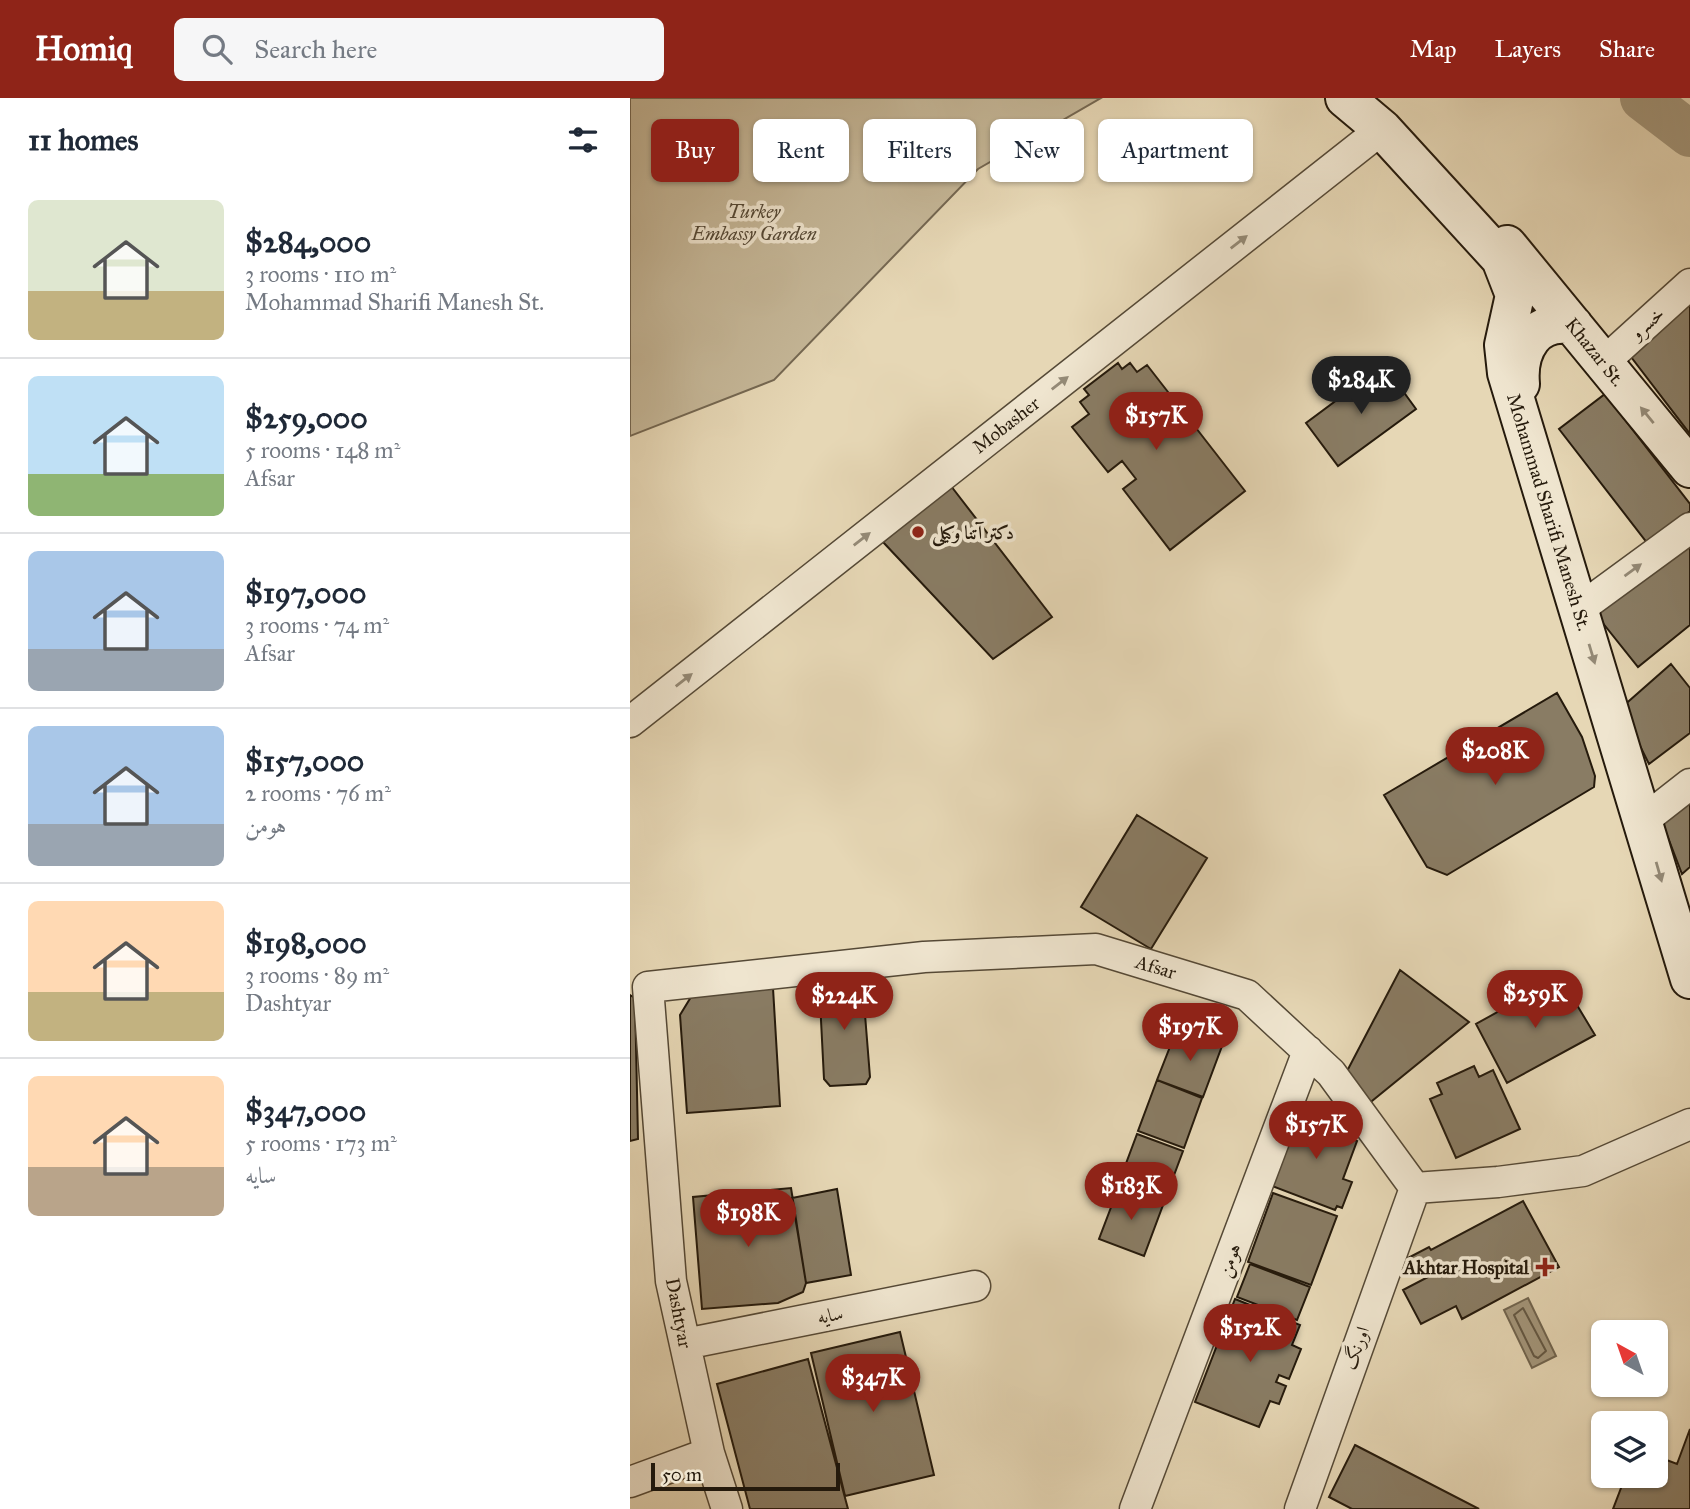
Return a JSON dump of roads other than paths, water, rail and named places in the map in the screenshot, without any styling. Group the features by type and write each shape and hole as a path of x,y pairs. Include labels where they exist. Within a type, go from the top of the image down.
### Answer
{"street":[{"name":"Mohammad Sharifi Manesh St.","path":"1345,98 1376,113 1394,118 1500,236"},
{"name":"Mohammad Sharifi Manesh St.","path":"1376,113 1501,259 1514,295 1504,345 1507,373 1690,979"},
{"name":"Mobasher","path":"630,722 1376,113"},
{"name":"Khazar St.","path":"1500,236 1690,468"},
{"name":"خسرو","path":"1604,362 1690,284"},
{"path":"1523,428 1519,377 1528,343 1542,328 1557,322 1573,325"},
{"path":"1578,610 1690,528"},
{"path":"1644,820 1690,784"},
{"name":"Afsar","path":"639,981 924,957 1096,949 1247,995 1331,1073 1415,1188"},
{"name":"Dashtyar","path":"639,981 671,1280 709,1453 727,1509"},
{"name":"هومن","path":"1135,1509 1308,1051"},
{"path":"1415,1188 1498,1182 1583,1171 1690,1124"},
{"name":"اورنگ","path":"1300,1509 1415,1188"},
{"name":"سایه","path":"685,1344 975,1286"},
{"path":"630,1482 709,1453"}],"water":[{"path":"1528,1298 1556,1356 1532,1368 1504,1310"}],"waterway":[{"path":"1643,98 1690,134"}],"place":[{"name":"دکتر آتنا وکیلی","path":"918,532"},
{"name":"Akhtar Hospital","path":"1545,1267"}],"park label":[{"name":"Turkey Embassy Garden","path":"754,222"}]}
